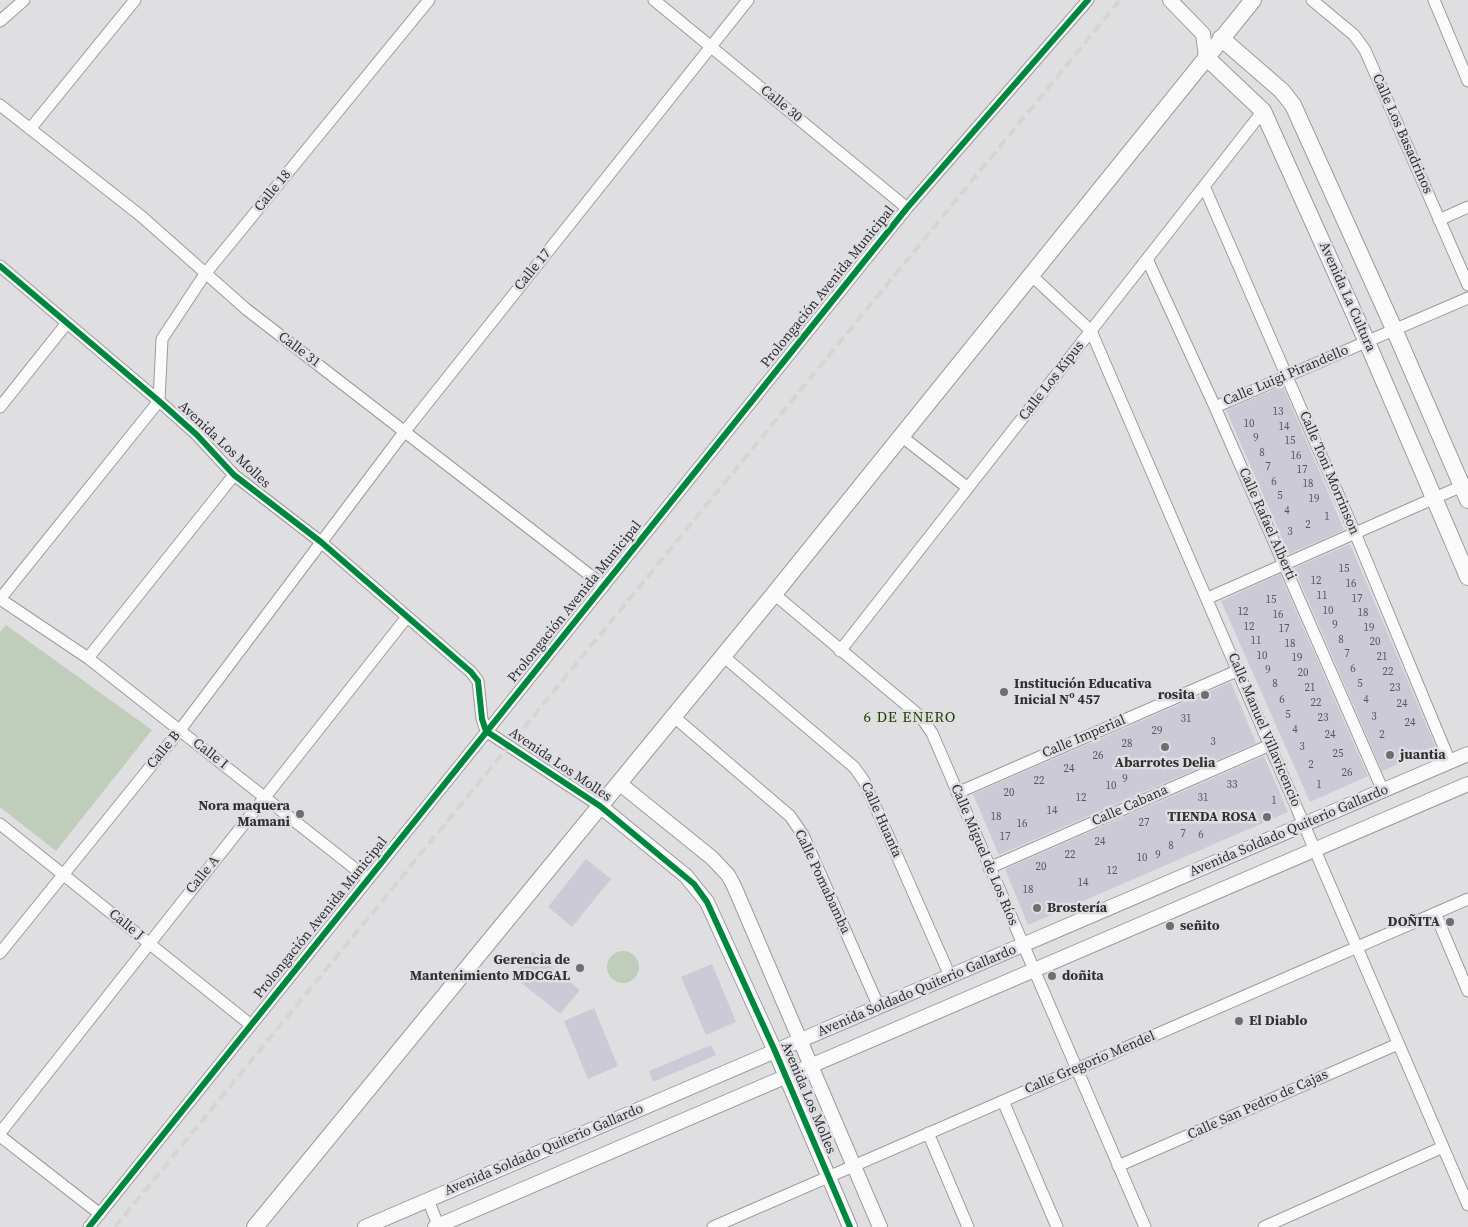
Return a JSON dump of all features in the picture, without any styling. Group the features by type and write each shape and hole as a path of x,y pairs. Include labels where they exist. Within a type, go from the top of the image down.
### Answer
{"main road":[{"path":"255,1227 774,594 1253,0"},
{"path":"1221,38 1282,91 1293,105 1394,329 1465,493"},
{"name":"Avenida La Cultura","path":"1206,57 1263,111 1367,342 1468,577"}],"street":[{"path":"0,21 24,0"},
{"path":"30,129 135,0"},
{"name":"Calle 18","path":"159,401 162,339 205,274 430,0"},
{"name":"Calle 30","path":"654,0 907,208"},
{"name":"Calle 17","path":"322,542 405,431 748,0"},
{"name":"Prolongación Avenida Municipal","path":"89,1227 907,208 1088,0"},
{"path":"1170,0 1202,34 1206,57"},
{"name":"Calle Los Basadrinos","path":"1312,0 1354,35 1365,50 1468,285"},
{"path":"1434,0 1468,81"},
{"path":"1202,34 1221,38"},
{"name":"Calle 31","path":"0,105 141,216 246,309 604,586"},
{"name":"Calle Los Kipus","path":"840,652 1263,111"},
{"name":"Calle Toni Morrinson","path":"1204,186 1288,376 1450,762"},
{"path":"1439,220 1468,207"},
{"name":"Calle Rafael Alberti","path":"1147,259 1215,407 1383,791"},
{"name":"Avenida Los Molles","path":"0,266 159,401 197,435 234,475 322,542 471,672 478,681 482,719 486,731 600,806 686,876 702,893 775,1051 850,1227"},
{"name":"Calle Manuel Villavicencio","path":"1031,276 1091,331 1208,598 1468,1205"},
{"name":"Calle Luigi Pirandello","path":"1215,407 1468,298"},
{"path":"0,407 67,323"},
{"path":"0,599 159,401"},
{"path":"901,436 968,488"},
{"path":"88,658 234,475"},
{"path":"1208,598 1434,498 1465,493"},
{"name":"Calle B","path":"0,953 180,730 322,542"},
{"name":"Calle Miguel de Los Ríos","path":"774,594 840,652 921,717 932,733 1144,1227"},
{"name":"Calle I","path":"0,599 88,658 368,879"},
{"name":"Calle A","path":"0,1135 148,943 407,617"},
{"name":"Calle Huanta","path":"723,656 854,768 864,781 950,976"},
{"name":"Calle Imperial","path":"957,793 1239,670"},
{"name":"Calle Pomabamba","path":"673,716 790,816 803,835 879,1007"},
{"name":"Calle Cabana","path":"989,868 1270,745"},
{"name":"Avenida Soldado Quiterio Gallardo","path":"365,1227 1468,754"},
{"name":"Avenida Los Molles","path":"619,783 712,858 728,875 880,1227"},
{"name":"Avenida Soldado Quiterio Gallardo","path":"438,1226 1468,784"},
{"name":"Calle J","path":"0,824 251,1025"},
{"name":"Calle Gregorio Mendel","path":"713,1227 732,1223 829,1177 1468,899"},
{"path":"1436,913 1468,991"},
{"name":"Calle San Pedro de Cajas","path":"1118,1166 1398,1044"},
{"path":"1003,1101 1057,1227"},
{"path":"928,1134 968,1227"},
{"path":"0,1135 100,1214"},
{"path":"1264,1227 1443,1147"},
{"path":"428,1200 438,1226"}],"green space":[{"path":"6,625 152,730 56,851 0,807 0,632"},
{"path":"623,951 634,956 639,967 634,978 623,983 612,978 607,967 612,956"}],"building":[{"path":"1283,386 1344,530 1289,554 1226,410"},
{"path":"1350,544 1436,748 1382,771 1294,568"},
{"path":"1280,574 1368,776 1310,802 1221,601"},
{"path":"1231,682 1256,743 999,855 973,794"},
{"path":"1264,756 1288,812 1028,925 1005,869"},
{"path":"586,859 611,879 572,927 548,907"},
{"path":"533,952 580,990 560,1014 513,976"},
{"path":"712,964 736,1022 706,1035 681,977"},
{"path":"594,1008 618,1066 588,1079 564,1021"},
{"path":"711,1045 716,1055 653,1082 649,1071"}],"railway":[{"path":"115,1227 1120,0"}],"cycle path":[{"path":"89,1227 907,208 1088,0"},
{"path":"0,266 159,401 197,435 234,475 321,542 471,672 478,681 482,719 486,731 600,806 694,884 707,902 775,1051 850,1227"}],"place":[{"name":"Institución Educativa Inicial Nº 457","path":"1004,692"},
{"name":"rosita","path":"1205,695"},
{"name":"Abarrotes Delia","path":"1165,747"},
{"name":"juantia","path":"1390,755"},
{"name":"Nora maquera Mamani","path":"300,814"},
{"name":"TIENDA ROSA","path":"1267,817"},
{"name":"Brostería","path":"1037,908"},
{"name":"DOÑITA","path":"1450,922"},
{"name":"señito","path":"1170,926"},
{"name":"Gerencia de Mantenimiento MDCGAL","path":"580,968"},
{"name":"doñita","path":"1052,976"},
{"name":"El Diablo","path":"1239,1021"}],"district":[{"name":"6 DE ENERO","path":"910,718"}]}
